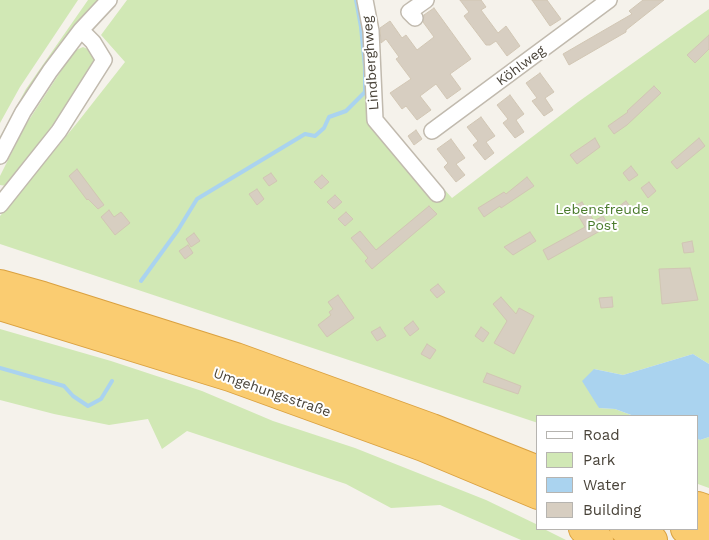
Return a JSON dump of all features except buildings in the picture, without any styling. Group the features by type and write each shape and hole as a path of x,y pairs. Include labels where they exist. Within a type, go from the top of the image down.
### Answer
{"highway":[{"name":"Umgehungsstraße","path":"0,284 236,357 432,428 535,488"},
{"name":"Umgehungsstraße","path":"0,306 230,377 535,488"},
{"path":"432,428 536,455"},
{"path":"584,530 599,540"},
{"path":"627,530 653,540"},
{"path":"687,530 709,538"}],"street":[{"path":"0,156 50,71 81,30 109,0"},
{"name":"Lindberghweg","path":"365,0 371,31 375,120 436,194"},
{"path":"415,18 409,12 426,0"},
{"name":"Köhlweg","path":"432,131 609,0"},
{"path":"0,205 5,190 59,131 104,60 93,42 81,30"}],"green space":[{"path":"0,0 78,0 20,87 0,123"},
{"path":"88,0 100,0 0,146 0,137 26,89"},
{"name":"Lebensfreude Post","path":"127,0 362,0 373,113 452,198 578,102 709,9 709,364 693,354 623,375 594,369 599,408 615,409 631,415 536,415 536,422 0,244 0,216 125,62 101,35"},
{"path":"83,47 92,51 95,61 92,73 7,186 0,185 0,176 25,126 74,51"},
{"path":"0,329 111,361 202,391 273,421 355,448 486,500 536,524 536,530 546,530 566,540 521,540 440,505 391,508 346,484 187,431 162,449 148,419 109,425 54,414 0,400"},
{"path":"709,437 709,488 699,484 700,440"}],"water":[{"path":"693,354 709,364 709,437 699,440 699,415 631,415 615,409 599,408 582,381 594,369 623,375"}],"waterway":[{"path":"141,281 178,230 197,199 305,134 315,136 324,128 329,117 346,111 365,92 365,67 356,0"},
{"path":"0,368 64,386 73,396 88,406 101,399 112,381"}]}
